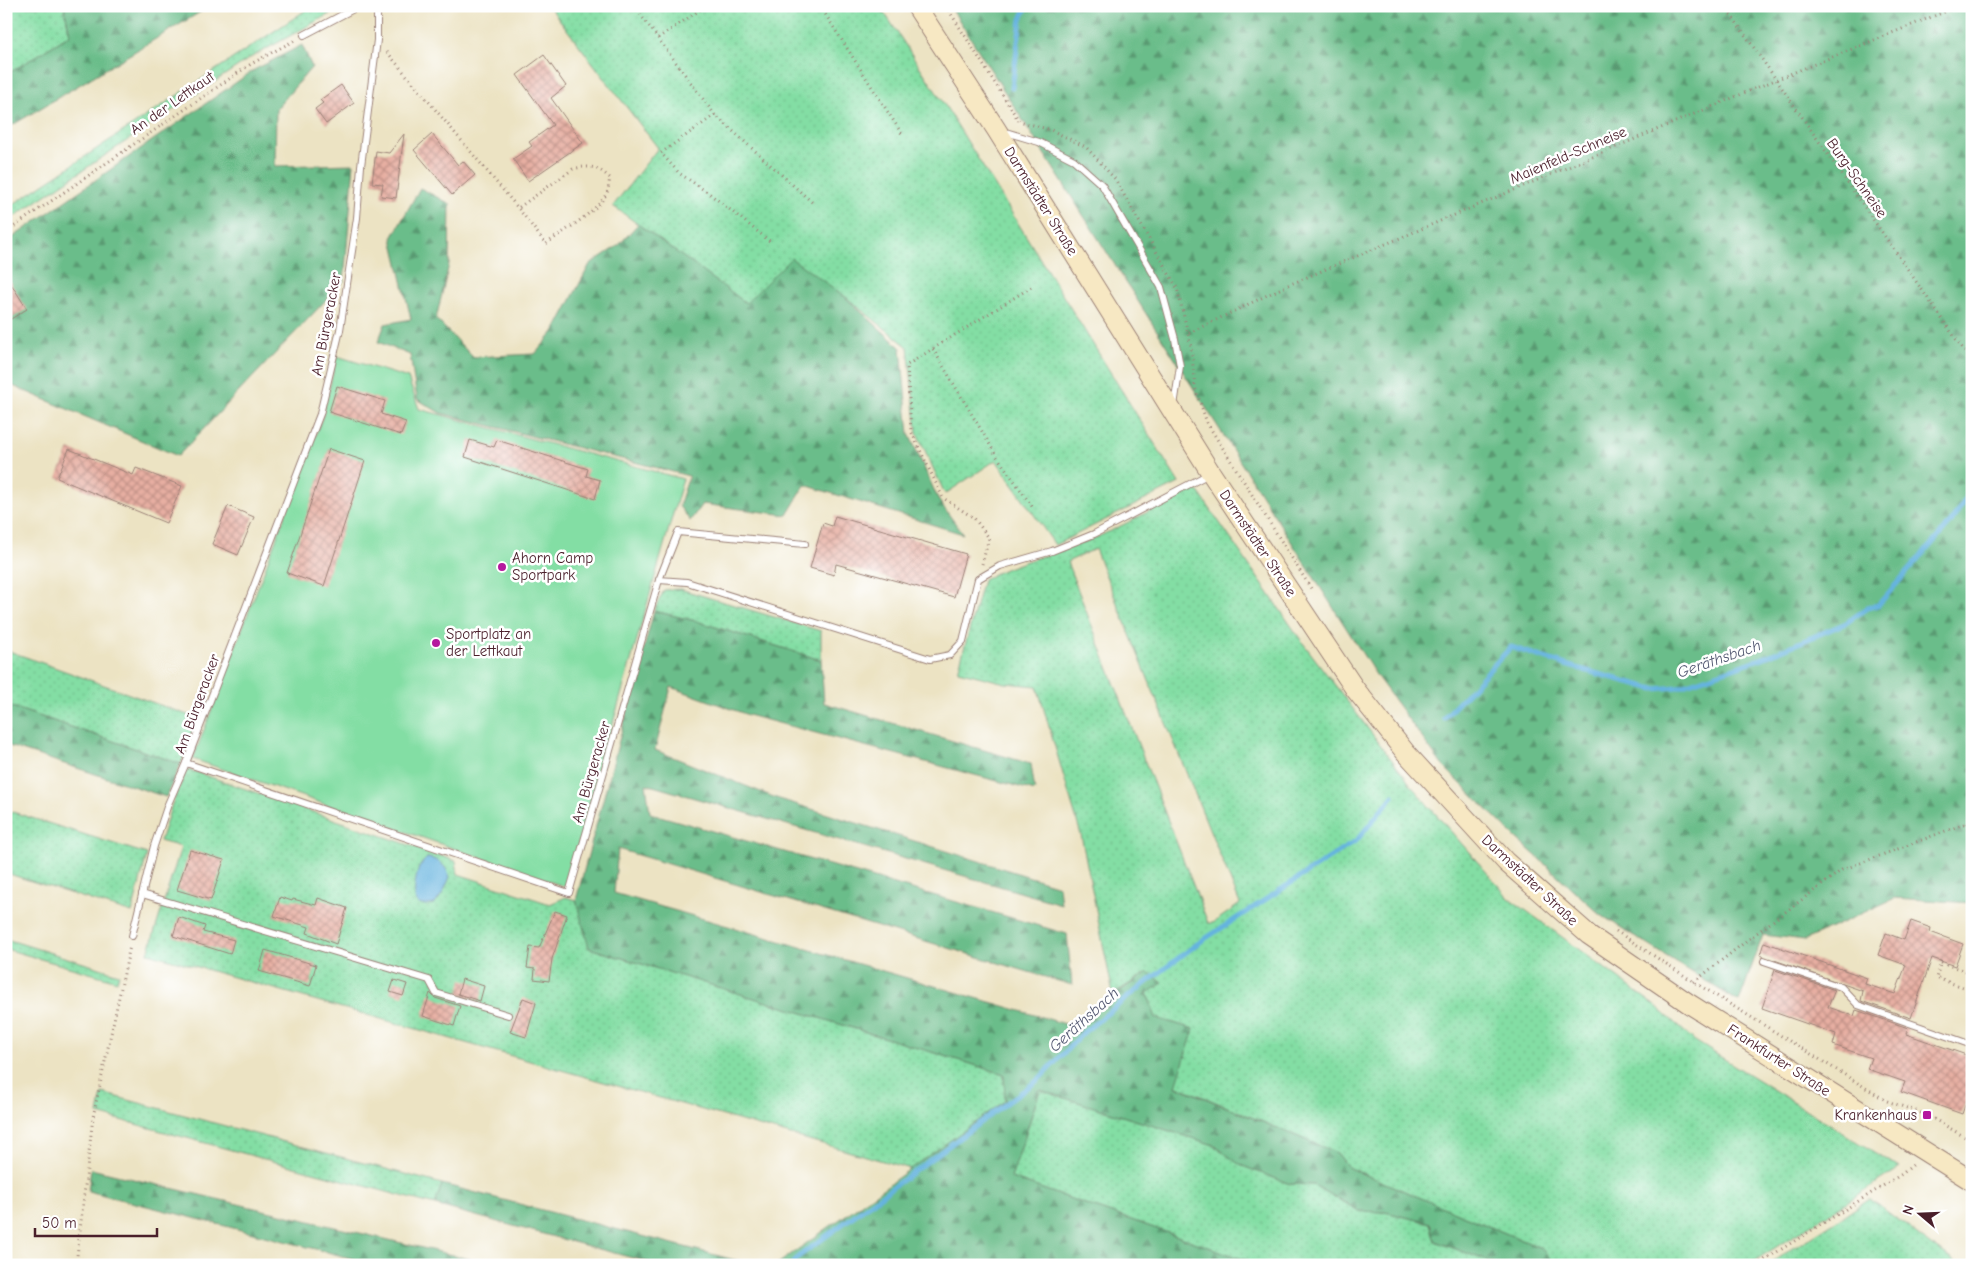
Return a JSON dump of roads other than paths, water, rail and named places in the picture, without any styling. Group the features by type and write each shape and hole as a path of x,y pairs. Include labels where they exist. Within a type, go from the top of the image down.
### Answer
{"main road":[{"name":"Darmstädter Straße","path":"916,6 996,129 1211,473 1355,689 1406,753 1506,862 1589,935 1688,1002"},
{"name":"Frankfurter Straße","path":"1688,1002 1972,1182"}],"lane":[{"path":"304,36 359,6"},
{"name":"Am Bürgeracker","path":"377,6 377,40 367,111 351,265 340,330 320,414 186,763 569,893 658,580"},
{"path":"996,129 1039,142 1074,160 1102,185 1161,287 1180,366 1174,412"},
{"path":"805,544 678,532 658,580 687,582 930,659 950,655 963,641 978,579 1000,566 1052,551 1094,534 1211,473"},
{"path":"132,936 154,846 168,804 186,763"},
{"path":"142,894 429,980 436,993 508,1015"},
{"path":"1764,961 1841,987 1858,1005 1972,1045"}],"water":[{"path":"427,858 442,864 450,877 443,893 435,904 425,905 419,904 417,901 415,887 419,868"}],"waterway":[{"path":"1012,88 1021,19 1027,6"},
{"name":"Geräthsbach","path":"1444,718 1511,647 1569,666 1654,689 1678,687 1763,658 1846,623 1867,608 1878,605 1951,522 1972,489"},
{"name":"Geräthsbach","path":"792,1265 798,1257 1038,1080 1084,1032 1197,944 1357,840 1393,796"}],"place":[{"name":"Ahorn Camp Sportpark","path":"502,567"},
{"name":"Sportplatz an der Lettkaut","path":"436,643"},
{"name":"Krankenhaus","path":"1927,1115"}]}
